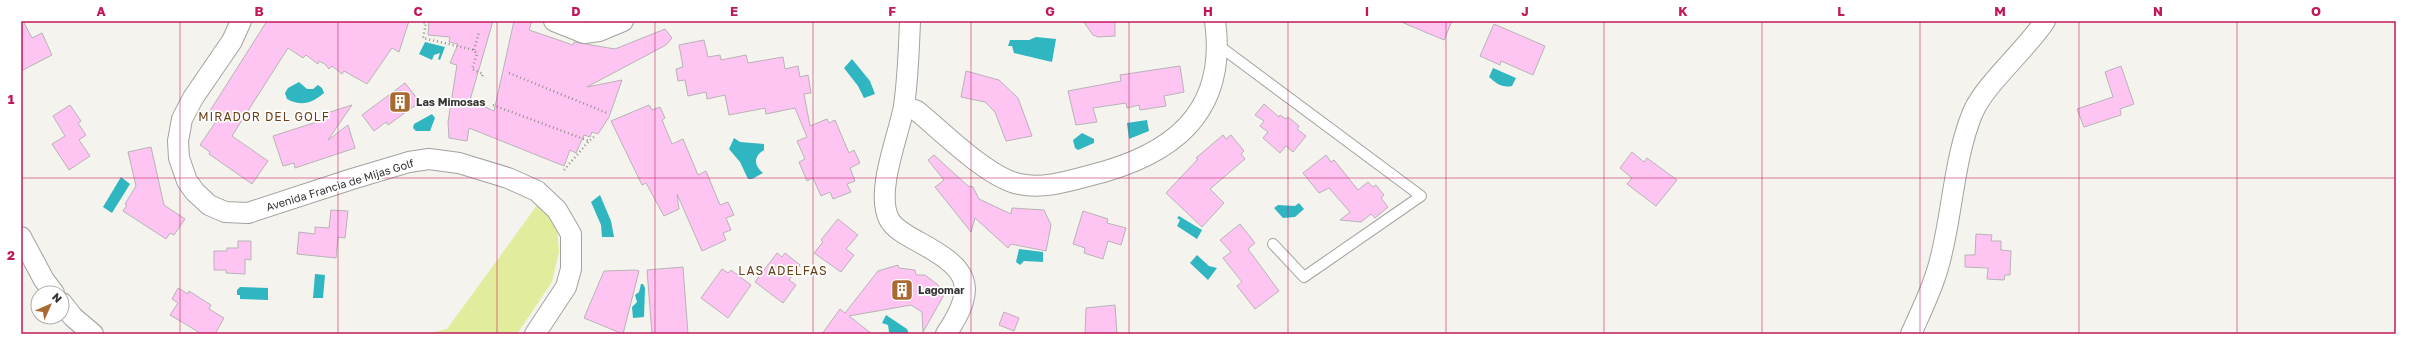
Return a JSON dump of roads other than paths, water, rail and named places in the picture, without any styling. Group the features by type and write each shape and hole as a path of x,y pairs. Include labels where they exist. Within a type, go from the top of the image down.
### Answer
{"street":[{"name":"Avenida Francia de Mijas Golf","path":"242,21 232,41 193,98 182,119 178,142 179,158 187,181 195,192 209,205 225,212 248,213 408,162 429,159 459,163 508,178 537,191 557,210 571,234 571,269 566,287 535,334"},
{"path":"554,21 584,33 599,31 623,21"},
{"path":"910,21 904,106 884,201 889,219 900,231 940,254 957,267 964,281 966,297 962,308 946,334"},
{"path":"904,106 917,111 985,168 1018,184 1053,185 1105,172 1158,151 1185,131 1204,103 1216,74 1218,45 1215,21"},
{"path":"1911,334 1932,287 1942,253 1965,138 1974,111 1988,91 2034,37 2045,21"},
{"path":"21,237 48,285"},
{"path":"70,313 93,334"}],"lane":[{"path":"1218,45 1421,196 1304,277 1273,244"}],"water":[{"path":"1036,37 1056,39 1052,62 1014,53 1012,46 1008,46 1010,40 1029,40"},
{"path":"425,42 445,47 440,60 438,59 440,53 434,55 432,60 419,54"},
{"path":"852,59 870,81 875,94 864,98 858,86 844,68"},
{"path":"1493,68 1516,78 1512,86 1500,85 1489,77"},
{"path":"299,82 307,89 313,89 318,85 322,88 324,93 307,103 297,103 287,99 285,93 288,88"},
{"path":"432,114 435,118 430,131 416,131 413,128 414,124"},
{"path":"1147,120 1149,131 1129,139 1127,123"},
{"path":"1082,133 1094,139 1094,143 1078,150 1075,148 1073,140"},
{"path":"734,138 740,142 764,144 764,150 758,155 756,161 756,164 763,173 752,179 748,179 740,162 729,149"},
{"path":"121,177 130,184 112,213 103,207"},
{"path":"600,195 611,221 614,237 602,237 601,225 591,202"},
{"path":"1299,203 1304,209 1295,217 1283,218 1274,208 1278,205 1295,206"},
{"path":"1179,216 1202,230 1197,239 1177,226 1180,220 1177,218"},
{"path":"1019,249 1043,252 1043,262 1024,261 1020,265 1016,262"},
{"path":"1197,255 1209,266 1217,268 1208,280 1190,263"},
{"path":"315,274 325,275 323,298 313,298"},
{"path":"641,284 643,284 645,288 644,317 633,318 632,307 637,302 635,295 639,292"},
{"path":"240,287 268,288 268,300 240,299 240,295 237,295 237,290"},
{"path":"886,315 907,329 909,334 892,334 889,332 888,325 882,323"}],"place":[{"name":"Las Mimosas","path":"400,102"},
{"name":"Lagomar","path":"902,290"}],"district":[{"name":"MIRADOR DEL GOLF","path":"264,117"},
{"name":"LAS ADELFAS","path":"783,271"}]}
